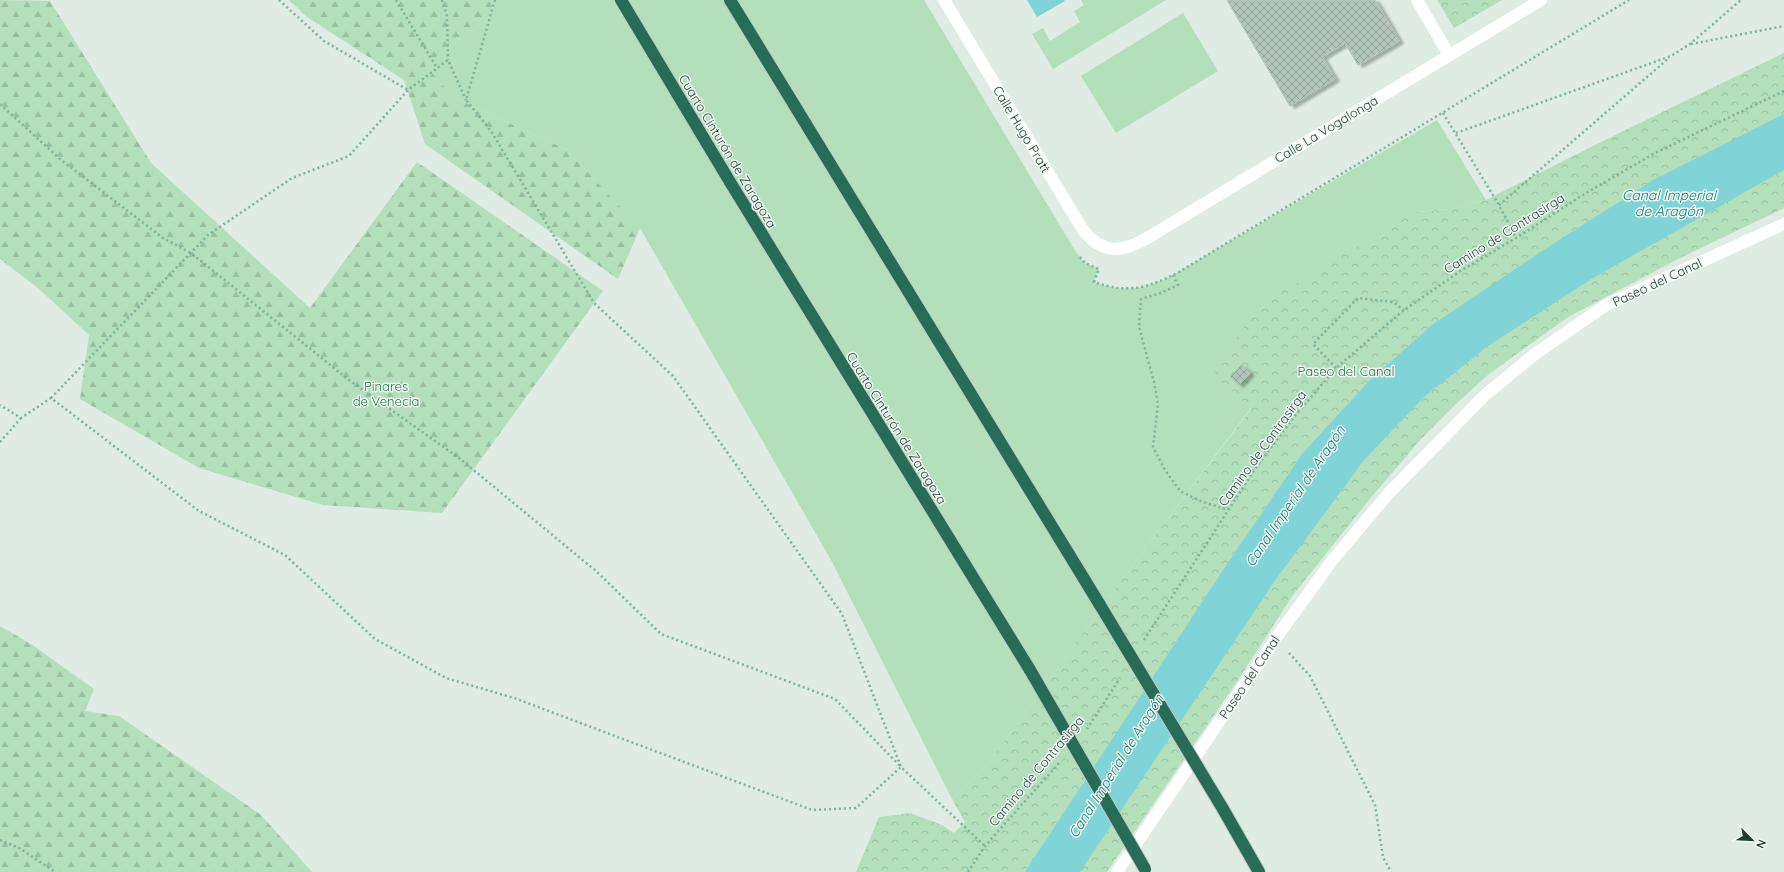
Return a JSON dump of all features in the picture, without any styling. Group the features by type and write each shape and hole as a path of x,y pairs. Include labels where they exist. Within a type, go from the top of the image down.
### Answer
{"highway":[{"name":"Cuarto Cinturón de Zaragoza","path":"622,0 730,182 1030,670 1145,871"},
{"path":"730,0 1100,604 1259,872"}],"street":[{"name":"Calle Hugo Pratt","path":"944,0 1083,230 1092,242 1108,248"},
{"path":"1417,0 1450,55"},
{"name":"Calle La Vogalonga","path":"1108,248 1123,249 1134,246 1541,0"},
{"name":"Paseo del Canal","path":"1117,872 1276,638 1331,562 1388,494 1485,395 1534,354 1606,306 1784,224"}],"path":[{"path":"279,0 324,41 408,90"},
{"path":"396,0 437,68"},
{"path":"442,0 447,16 448,60 466,100 491,131 594,303 673,376 842,614 901,767"},
{"path":"466,100 495,0"},
{"path":"1076,252 1085,263 1099,269 1094,282 1111,288 1131,290 1155,284 1173,275 1630,0"},
{"path":"1499,205 1671,56 1690,44 1741,0"},
{"path":"1690,44 1784,26"},
{"path":"1456,133 1671,56"},
{"path":"0,442 21,418 51,398 208,236 292,178 349,156 408,90 448,60"},
{"name":"Camino de Contrasirga","path":"1143,642 1255,469 1294,417 1336,368 1404,310 1462,270 1516,238 1586,193 1655,153 1784,91"},
{"path":"0,104 60,159 164,238 191,253 349,380 459,458 596,571 661,634 836,699 901,767 985,846"},
{"path":"1443,113 1499,205 1516,238"},
{"path":"1173,275 1178,285 1161,294 1141,299 1140,306 1139,327 1154,382 1158,404 1153,447 1165,470 1180,492 1200,501 1228,510"},
{"path":"1336,368 1313,344 1358,298 1394,302 1404,310"},
{"path":"51,398 199,511 285,555 375,639 446,678 514,698 812,810 856,808 901,767"},
{"path":"0,405 21,418"},
{"path":"1276,638 1310,676 1375,805 1383,857 1391,872"},
{"name":"Camino de Contrasirga","path":"1084,734 1122,675"},
{"name":"Camino de Contrasirga","path":"968,872 985,846 1063,758"},
{"path":"0,840 21,849 55,872"}],"green space":[{"name":"Pinares de Venecia","path":"0,0 50,1 151,163 310,308 417,162 603,291 442,513 323,505 199,468 80,399 89,335 38,288 0,259"},
{"path":"289,0 495,0 489,18 425,65 453,97 567,150 640,228 618,279 425,144 404,80 307,17"},
{"path":"495,0 924,0 1076,252 1085,263 1099,269 1094,282 1115,288 1125,289 1143,287 1173,275 1437,120 1486,200 1450,209 1416,212 1251,408 1144,550 989,762 952,799 831,560 640,228 567,150 453,97 425,65 489,18"},
{"path":"1081,0 1166,0 1053,69 1032,34 1043,28 1050,41 1080,22 1074,11 1084,5"},
{"path":"1437,0 1502,0 1454,28"},
{"path":"1183,13 1218,71 1116,133 1081,76"},
{"name":"Paseo del Canal","path":"1784,53 1784,208 1682,257 1568,317 1489,374 1457,403 1421,439 1369,500 1293,595 1236,683 1107,872 856,872 879,817 910,813 942,825 954,833 965,822 952,799 989,762 1144,550 1251,409 1214,374 1246,324 1273,297 1416,212 1450,209 1486,200 1611,137"},
{"path":"0,626 31,644 94,689 85,711 119,716 261,815 312,872 0,872"}],"water":[{"path":"1027,0 1064,0 1065,1 1037,17"},
{"name":"Canal Imperial de Aragón","path":"1784,114 1784,170 1593,278 1488,346 1424,397 1364,460 1274,582 1080,872 1025,872 1223,570 1302,454 1369,381 1432,325 1542,251 1655,179"}],"building":[{"path":"1227,0 1306,0 1292,8 1310,40 1336,24 1322,0 1375,0 1399,41 1358,65 1345,43 1322,57 1335,79 1290,106"},
{"path":"1227,0 1375,0 1399,41 1358,65 1345,43 1322,57 1335,79 1290,106"},
{"path":"1241,365 1250,373 1239,385 1230,377"}]}
